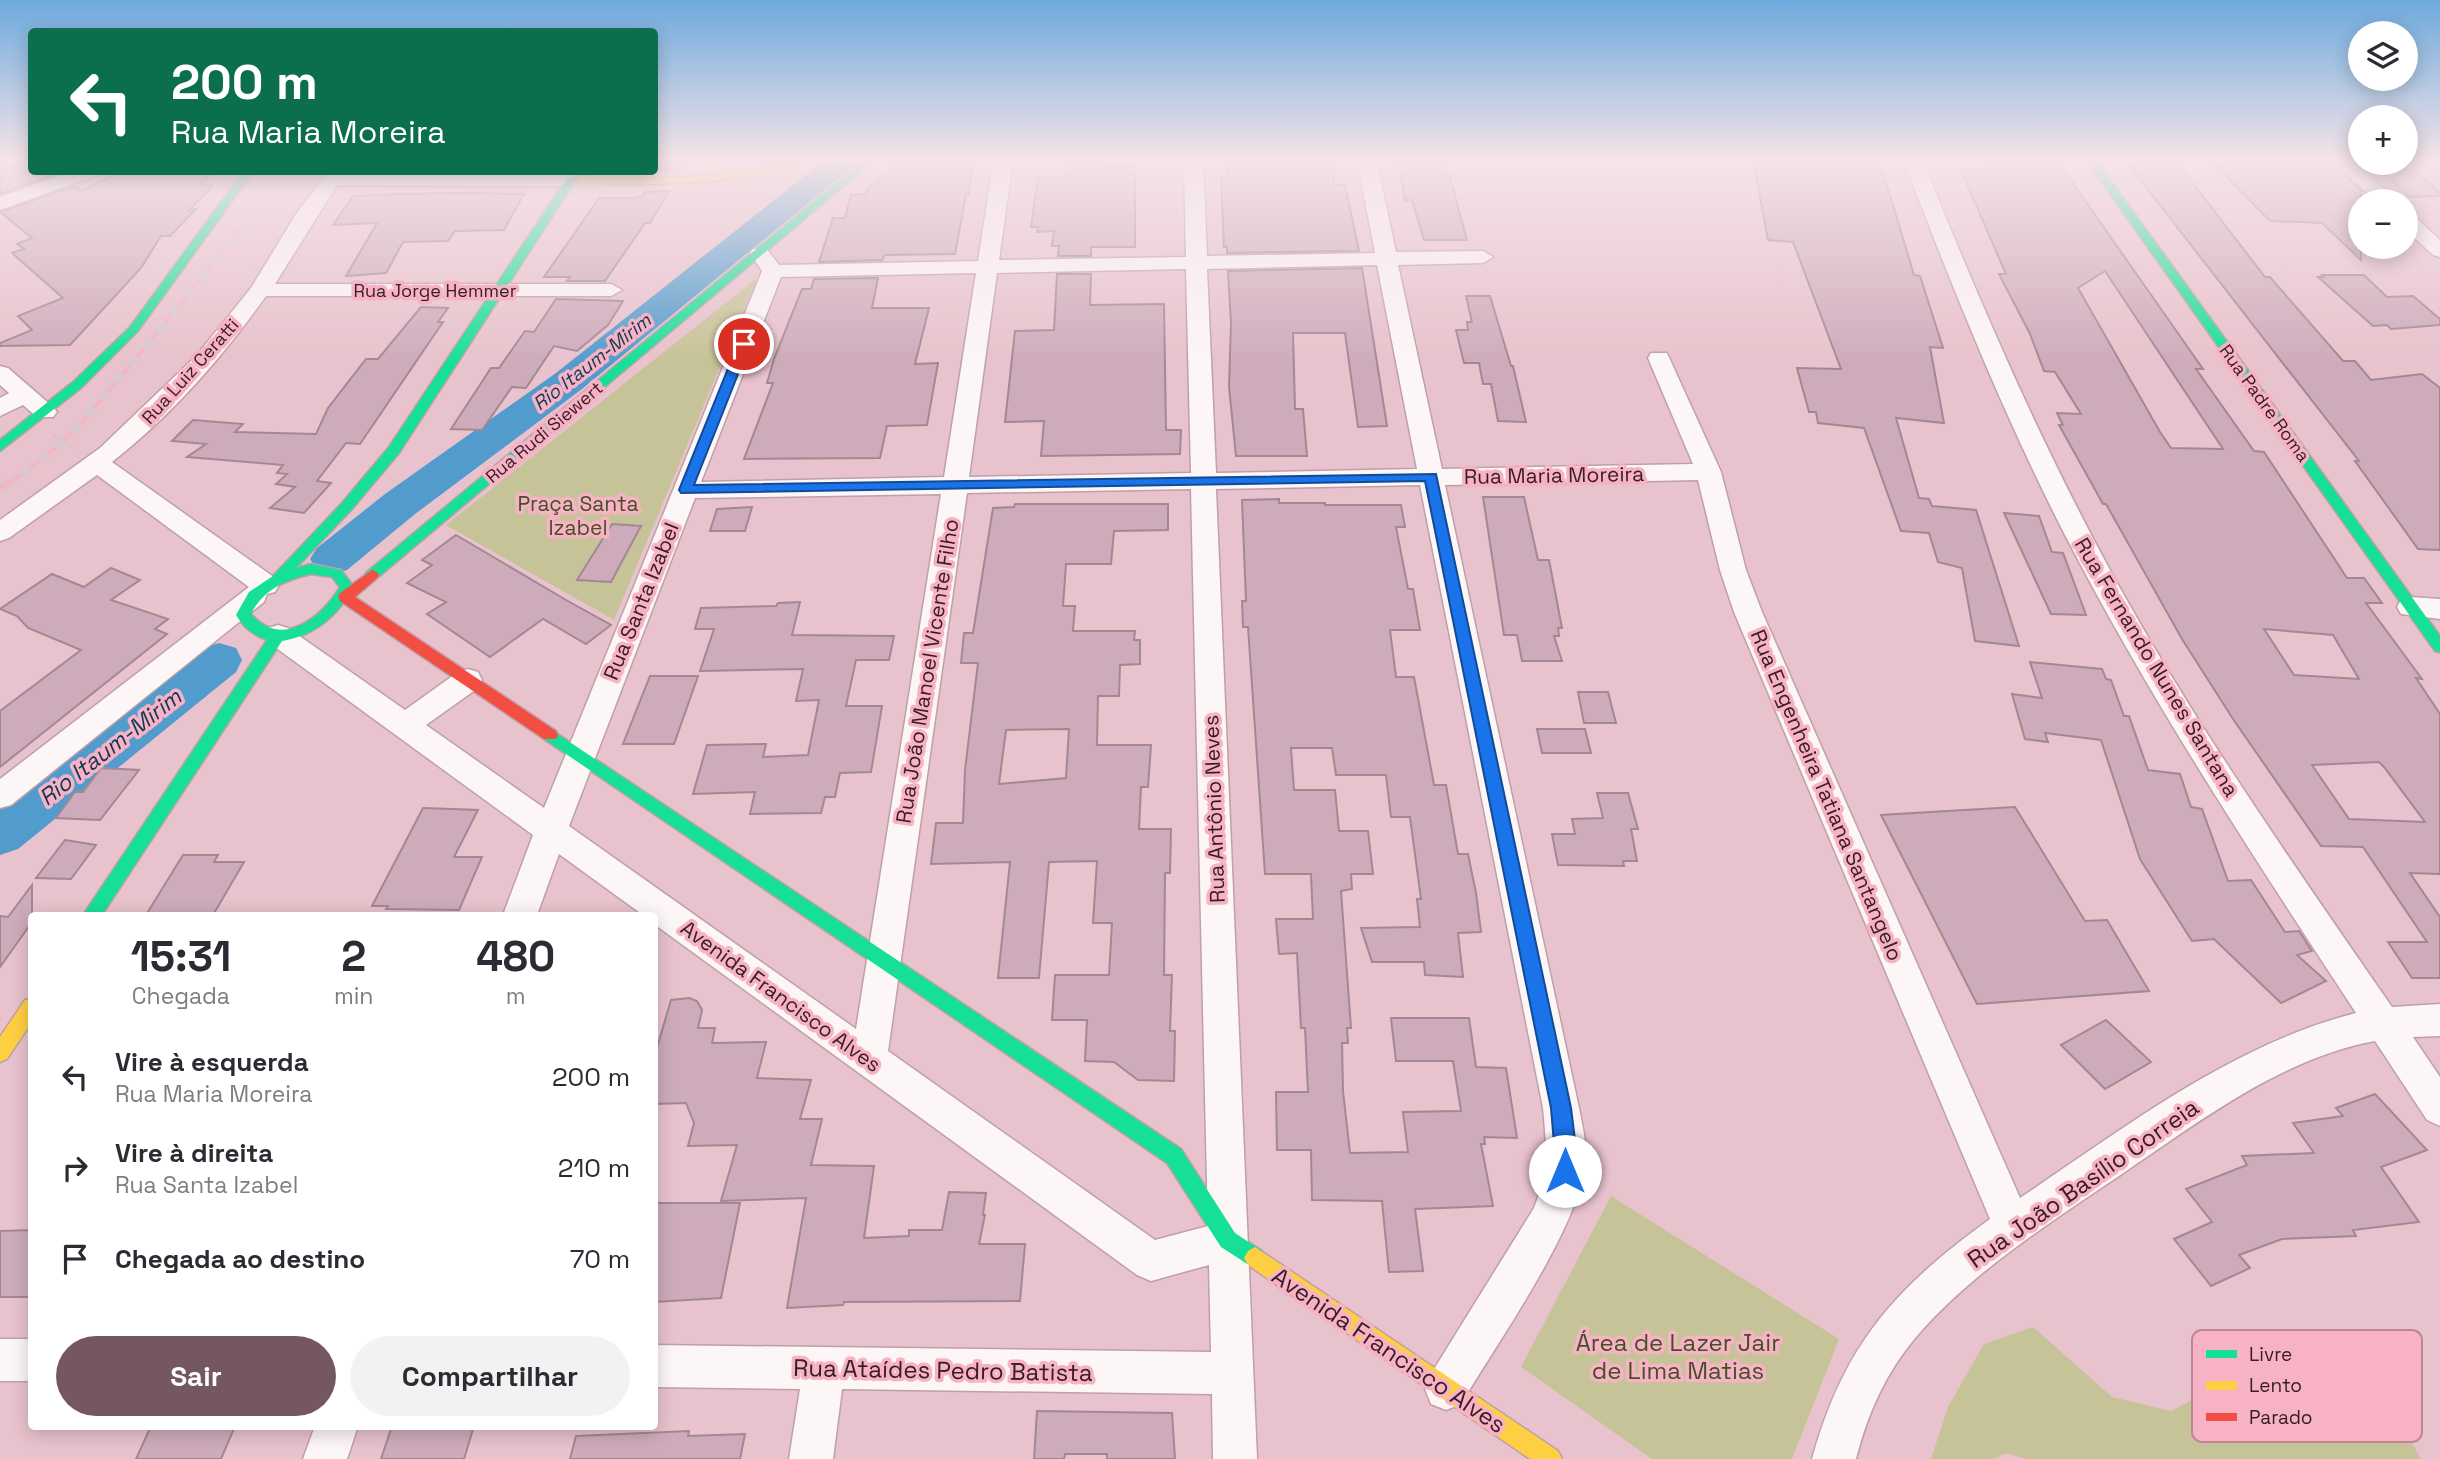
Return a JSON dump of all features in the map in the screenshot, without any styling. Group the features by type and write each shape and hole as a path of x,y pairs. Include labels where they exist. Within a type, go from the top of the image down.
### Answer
{"street":[{"path":"3,440 38,417 94,370 134,329 207,227"},
{"name":"Rua Luiz Ceratti","path":"0,532 98,464 189,377 260,290 296,227"},
{"path":"94,912 278,635 264,634 246,624 243,615 266,586 371,480 540,227"},
{"name":"Rua Rudi Siewert","path":"278,635 295,633 319,622 338,608 345,597 766,262 800,227"},
{"name":"Rua João Manoel Vicente Filho","path":"869,1059 994,227"},
{"name":"Rua Antônio Neves","path":"1195,227 1235,1459"},
{"path":"1380,227 1561,1108 1567,1156 1562,1186 1548,1221 1446,1389"},
{"name":"Rua Fernando Nunes Santana","path":"1940,227 2030,441 2102,580 2202,749 2440,1108"},
{"name":"Rua Padre Roma","path":"2139,227 2440,647"},
{"path":"2418,230 2440,251"},
{"path":"766,262 988,267 1483,257"},
{"name":"Rua Santa Izabel","path":"521,912 579,755 686,490 766,262"},
{"name":"Rua Jorge Hemmer","path":"260,290 611,290"},
{"name":"Rua Engenheira Tatiana Santangelo","path":"1659,358 1709,472 1733,570 1748,612 2011,1226"},
{"path":"0,373 23,394 38,417"},
{"path":"0,409 23,394"},
{"path":"98,464 266,586"},
{"name":"Rua Maria Moreira","path":"686,490 1709,472"},
{"path":"0,796 266,586 311,569 336,573 347,587 345,597"},
{"name":"Avenida Francisco Alves","path":"345,597 1174,1156 1227,1240 1550,1459"},
{"path":"2411,607 2440,609"},
{"name":"Avenida Francisco Alves","path":"278,635 1151,1261 1227,1240"},
{"path":"404,726 468,680"},
{"path":"0,1053 28,1012"},
{"name":"Rua João Basílio Correia","path":"1833,1459 1838,1428 1867,1370 1908,1317 1943,1282 2011,1226 2195,1104 2302,1050 2340,1033 2383,1021 2440,1020"},
{"path":"0,1360 28,1360"},
{"name":"Rua Ataídes Pedro Batista","path":"658,1366 1232,1373"},
{"path":"811,1459 824,1368"},
{"path":"325,1459 336,1430"}],"path":[{"path":"38,417 98,464"}],"green space":[{"name":"Praça Santa Izabel","path":"757,278 614,620 446,525"},
{"name":"Área de Lazer Jair de Lima Matias","path":"1611,1196 1839,1339 1792,1459 1652,1459 1521,1367"},
{"path":"2033,1327 2112,1397 2171,1411 2192,1400 2192,1442 2411,1442 2421,1459 2026,1459 2006,1453 1994,1459 1931,1459 1948,1407 1984,1344"}],"building":[{"path":"19,227 179,227 170,236 161,236 141,268 70,345 0,346 0,343 32,330 18,316 63,298 12,253 24,249 17,244 32,238"},
{"path":"375,227 506,227 504,230 455,231 448,241 403,242 386,273 346,276"},
{"path":"579,227 642,227 605,281 567,281 570,277 544,277"},
{"path":"830,227 960,227 955,254 885,255 882,260 819,262"},
{"path":"1038,227 1135,227 1135,247 1091,247 1091,256 1058,256 1059,246 1052,246 1054,231 1037,232"},
{"path":"1223,227 1354,227 1359,251 1227,253 1227,247 1224,247"},
{"path":"1420,227 1463,227 1467,240 1424,240"},
{"path":"1766,227 1900,227 1914,275 1920,276 1943,348 1930,347 1944,423 1896,418 1919,498 1929,499 1932,506 1976,510 2019,646 1975,641 1962,568 1938,562 1929,533 1901,531 1864,428 1818,423 1816,412 1809,412 1797,368 1841,369 1793,242 1768,240"},
{"path":"1986,227 2104,227 2203,369 2196,369 2254,451 2264,452 2347,578 2364,578 2382,603 2366,603 2422,679 2416,678 2440,714 2440,874 2410,873 2440,917 2440,978 2412,978 2388,942 2427,942 2363,847 2321,846 2233,719 2182,639 2059,425 2063,425 2057,413 2081,414 2055,372 2044,371 2030,334 1999,274 2006,274","holes":["2105,271 2223,449 2171,448 2078,288","2264,629 2333,635 2359,679 2294,675","2379,762 2384,767 2425,822 2349,819 2312,765"]},
{"path":"2177,227 2227,227 2265,277 2270,277 2343,361 2355,361 2371,380 2422,374 2440,388 2440,550 2418,549 2355,461 2359,461"},
{"path":"2326,227 2348,227 2348,248"},
{"path":"1362,268 1387,426 1358,427 1345,333 1293,333 1295,409 1303,409 1307,456 1236,456 1229,387 1231,323 1228,271"},
{"path":"1057,274 1091,274 1090,305 1164,304 1166,430 1181,430 1180,454 1041,456 1044,421 1005,422 1015,331 1054,330"},
{"path":"2322,275 2364,275 2387,297 2413,296 2440,319 2440,325 2391,329 2387,325 2373,326 2318,277 2324,277"},
{"path":"878,278 872,308 929,308 915,364 938,363 927,425 887,426 880,458 744,459 773,383 767,383 774,359 802,289 811,289 814,279"},
{"path":"1466,296 1490,296 1513,366 1526,422 1498,421 1491,384 1483,384 1479,363 1464,363 1456,330 1468,330 1467,322 1472,322"},
{"path":"556,299 623,301 608,325 577,351 554,346 526,388 512,387 482,430 451,429 491,368 499,368 525,331 534,332"},
{"path":"421,307 448,308 438,322 443,322 360,444 346,443 317,481 331,483 304,513 270,508 295,487 276,484 287,474 277,473 283,465 187,457 206,444 172,441 193,420 243,424 235,432 316,434 328,408 366,359 378,359"},
{"path":"1483,497 1524,497 1538,560 1549,560 1562,628 1558,628 1559,636 1554,636 1562,661 1522,661 1517,635 1504,635"},
{"path":"1279,499 1279,503 1401,505 1405,527 1396,527 1408,589 1413,589 1420,630 1390,630 1396,677 1414,677 1434,785 1446,785 1458,854 1468,854 1476,893 1481,932 1458,933 1463,977 1425,975 1424,962 1372,962 1361,928 1420,927 1417,899 1421,899 1410,817 1391,817 1386,775 1336,775 1332,748 1291,748 1294,790 1335,790 1339,831 1368,831 1373,874 1351,874 1352,889 1341,891 1351,1028 1347,1028 1348,1043 1342,1043 1343,1091 1350,1153 1408,1152 1403,1112 1461,1111 1453,1061 1396,1061 1391,1018 1469,1018 1476,1067 1506,1068 1517,1138 1484,1137 1485,1144 1481,1144 1493,1206 1415,1209 1423,1271 1389,1272 1382,1201 1312,1200 1311,1150 1277,1150 1276,1092 1308,1092 1297,953 1279,954 1276,919 1313,919 1311,874 1265,874 1248,627 1243,627 1242,601 1246,601 1242,500"},
{"path":"1015,504 1168,504 1168,530 1114,531 1111,564 1066,564 1063,606 1075,606 1073,631 1135,631 1134,640 1140,640 1140,664 1120,665 1119,696 1098,696 1097,745 1151,745 1148,787 1141,787 1139,829 1171,829 1170,873 1165,873 1164,975 1172,975 1170,1031 1175,1031 1174,1081 1138,1080 1114,1062 1085,1061 1087,1020 1052,1020 1055,975 1109,975 1112,923 1093,923 1097,861 1049,862 1039,978 998,978 1010,862 931,864 936,823 963,823 965,770 978,663 961,663 964,633 973,633 993,508 1014,507","holes":["1069,729 1066,778 999,784 1006,730"]},
{"path":"752,507 745,531 710,531 717,509"},
{"path":"2004,513 2039,516 2052,552 2063,553 2086,615 2051,614"},
{"path":"612,524 641,526 611,582 577,580"},
{"path":"456,535 611,625 586,644 543,619 490,657 427,614 446,602 407,583 432,565 422,560"},
{"path":"111,568 140,580 111,600 168,619 155,629 167,634 0,767 0,711 81,650 28,628 17,616 0,609 52,574 84,587"},
{"path":"800,602 792,635 894,636 889,660 856,660 846,706 882,706 871,772 840,773 835,797 825,797 821,813 750,814 755,792 693,794 707,745 766,744 763,757 808,755 819,700 796,701 803,669 700,671 714,629 695,629 701,608 776,606 778,603"},
{"path":"2030,662 2102,669 2106,679 2111,680 2124,716 2129,716 2148,770 2180,774 2191,807 2202,809 2228,881 2251,880 2285,932 2299,931 2312,951 2297,955 2326,981 2281,1003 2214,939 2192,941 2140,859 2101,740 2045,733 2048,742 2025,739 2012,694 2042,698"},
{"path":"650,676 698,676 674,744 623,744"},
{"path":"1578,692 1608,692 1616,723 1584,723"},
{"path":"1537,729 1585,729 1591,753 1542,753"},
{"path":"101,768 139,770 100,820 56,818 75,792 83,792"},
{"path":"1597,793 1628,793 1638,829 1631,829 1637,861 1623,861 1624,866 1558,865 1552,834 1575,834 1572,819 1603,818"},
{"path":"2015,807 2085,921 2107,920 2149,991 1977,1004 1881,815"},
{"path":"423,808 478,810 454,857 482,857 459,910 386,909 388,906 372,906"},
{"path":"65,840 96,845 71,879 36,878"},
{"path":"183,855 218,855 214,862 244,862 215,912 148,912"},
{"path":"32,885 32,912 28,912 28,928 0,967 0,916 8,917"},
{"path":"689,998 697,1001 702,1010 698,1028 715,1028 712,1043 766,1042 757,1078 811,1080 800,1119 822,1119 811,1165 874,1166 864,1238 909,1236 909,1230 942,1230 949,1192 986,1193 979,1244 1025,1244 1020,1301 844,1302 843,1305 787,1308 806,1198 721,1201 737,1145 688,1146 694,1123 686,1103 658,1104 658,1044 671,1000"},
{"path":"2106,1020 2151,1062 2105,1089 2061,1045"},
{"path":"2375,1094 2427,1150 2381,1167 2419,1222 2353,1230 2356,1236 2282,1239 2239,1255 2250,1268 2211,1286 2174,1239 2212,1222 2186,1189 2247,1165 2242,1156 2314,1153 2293,1123 2343,1116 2336,1108"},
{"path":"658,1203 740,1203 721,1298 658,1302"},
{"path":"28,1230 28,1297 0,1297 0,1231"},
{"path":"1037,1411 1172,1413 1175,1459 1107,1459 1107,1454 1065,1454 1064,1459 1034,1459"},
{"path":"149,1430 233,1430 221,1459 136,1459"},
{"path":"391,1430 473,1430 464,1459 381,1459"},
{"path":"689,1431 688,1436 745,1434 740,1459 570,1459 576,1436"}],"waterway":[{"name":"Rio Itaum-Mirim","path":"332,559 400,504 569,381 761,227"},
{"name":"Rio Itaum-Mirim","path":"0,834 219,660"}],"railway":[{"path":"12,480 48,454 97,405 241,227"},
{"path":"0,488 15,479"}],"traffic: fast":[{"path":"0,447 77,385 134,329 208,227"},
{"path":"279,577 347,506 394,450 540,227"},
{"path":"372,575 789,227"},
{"path":"2139,227 2440,647"},
{"path":"311,569 336,573 347,587 339,601 314,624 284,636 268,635 255,628 243,615 254,596 270,583 289,574 311,569"},
{"path":"94,912 278,635"},
{"path":"550,735 1174,1156 1228,1240 1255,1258"}],"traffic: slow":[{"path":"0,1053 28,1012"},
{"path":"1255,1258 1550,1459"}],"traffic: jam":[{"path":"372,575 345,597 550,735"}],"route":[{"path":"744,344 686,490 1431,477 1561,1108 1567,1156 1565,1171"}]}
